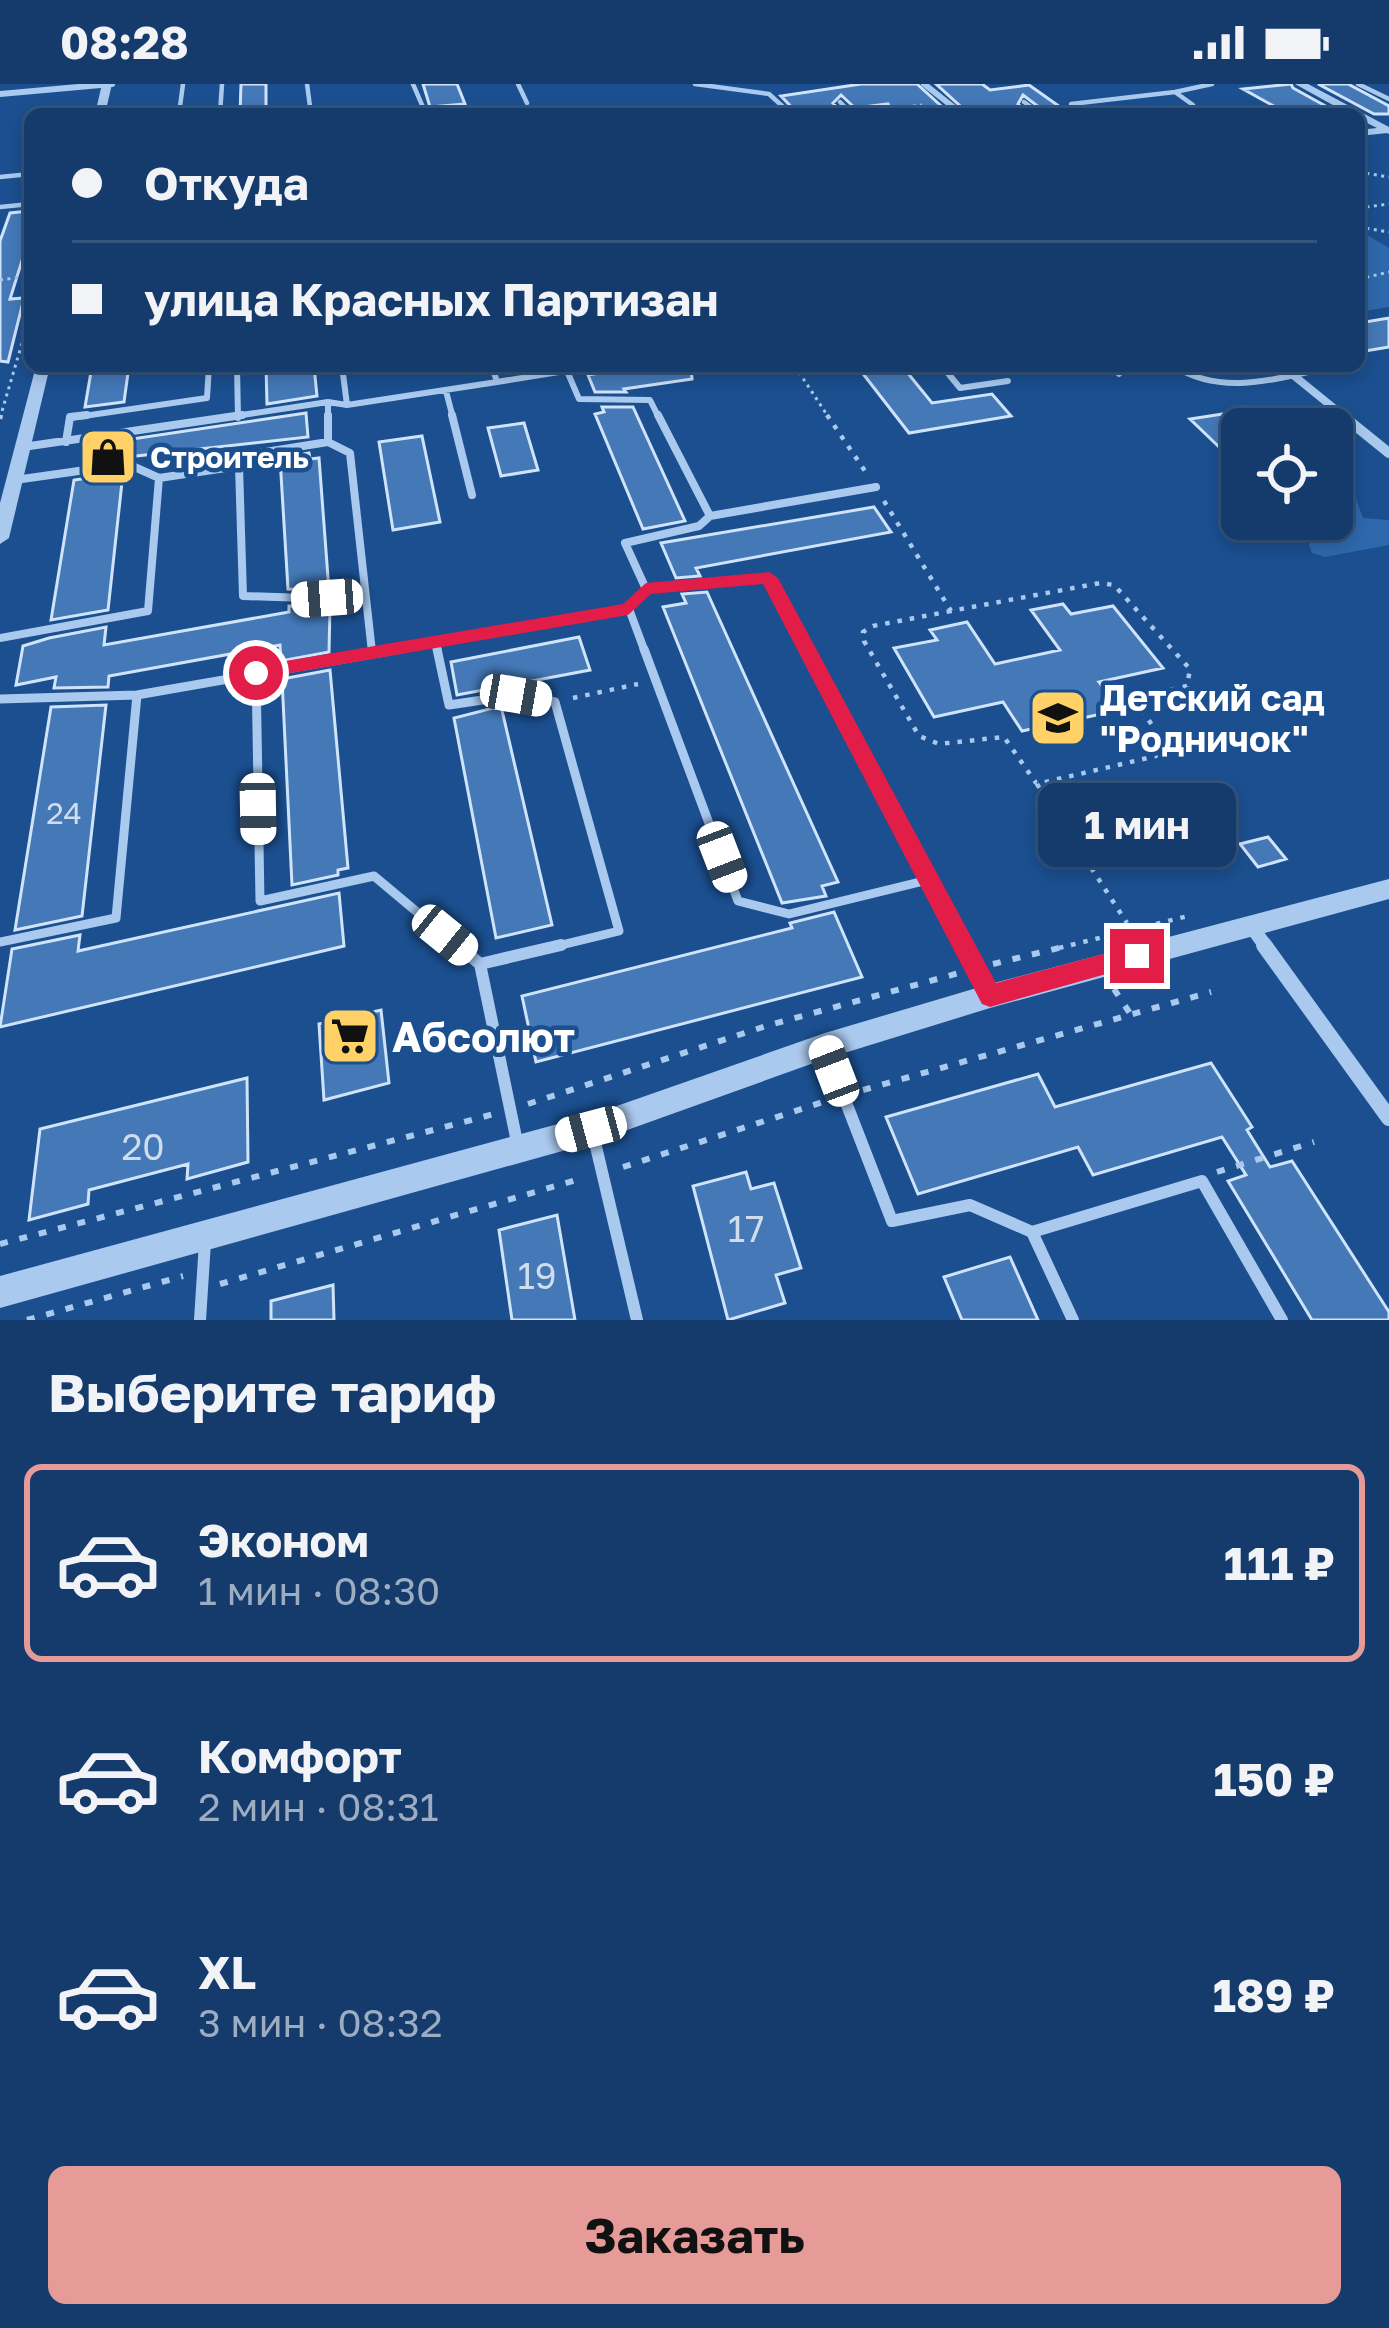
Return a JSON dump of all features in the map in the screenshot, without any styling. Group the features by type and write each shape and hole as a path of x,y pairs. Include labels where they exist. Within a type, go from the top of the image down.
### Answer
{"street":[{"path":"0,94 109,84"},
{"path":"924,84 954,108"},
{"path":"1300,84 1345,108"},
{"path":"0,538 41,372"},
{"path":"1290,372 1385,448"},
{"path":"0,1292 591,1129 824,1046 990,996 1389,889"},
{"path":"1251,926 1389,1118"}],"lane":[{"path":"518,84 527,103"},
{"path":"695,84 770,94 785,108"},
{"path":"1071,104 1212,84"},
{"path":"1358,84 1389,99"},
{"path":"1175,92 1193,105 1190,108"},
{"path":"840,102 848,108"},
{"path":"1024,102 1032,108"},
{"path":"67,442 70,417 207,398 209,372"},
{"path":"237,372 238,418"},
{"path":"343,372 347,405"},
{"path":"494,372 497,382"},
{"path":"22,448 561,372"},
{"path":"567,372 579,399 650,400 710,516"},
{"path":"947,372 960,388 1008,381"},
{"path":"1181,372 1193,382 1217,384 1277,372"},
{"path":"446,391 472,495"},
{"path":"328,402 328,442"},
{"path":"14,481 128,464 159,478 239,466 259,453 328,442 350,453 372,652"},
{"path":"239,466 243,596 364,600"},
{"path":"0,638 148,611 159,478"},
{"path":"646,589 626,543 699,526 710,516 876,487"},
{"path":"0,699 137,695 628,609 646,589 769,578 990,996"},
{"path":"628,609 739,901 789,914 928,880"},
{"path":"436,643 448,705 516,695 556,702 619,931 481,964"},
{"path":"256,673 260,901 374,876 481,964 518,1148"},
{"path":"0,942 116,918 137,695"},
{"path":"824,1046 892,1221 970,1204 1032,1232 1202,1181 1282,1320"},
{"path":"591,1129 638,1320"},
{"path":"1032,1232 1072,1320"},
{"path":"200,1320 206,1237"}],"path":[{"path":"0,419 24,337"},
{"path":"799,372 951,611"},
{"path":"1037,784 1156,756 1160,739 1137,703 1144,696 1187,686 1192,678 1190,669 1114,585 1100,583 873,626 863,632 919,736 928,743 1004,737 1127,923"},
{"path":"556,702 656,680"},
{"path":"975,968 1198,913"},
{"path":"27,1320 181,1275 202,1289 602,1173 844,1095 1211,992"},
{"path":"1220,1170 1315,1142"}],"shaded area":[{"path":"1365,234 1389,248 1389,307 1365,311"},
{"path":"1353,499 1363,518 1389,520 1389,545 1325,557 1312,553 1312,540 1353,540"}],"building":[{"path":"241,84 266,84 266,108 240,108"},
{"path":"423,84 457,84 465,104 430,107"},
{"path":"861,84 917,84 943,108 890,108 888,104 855,108 841,95 833,103 837,108 792,108 781,96"},
{"path":"936,84 982,84 990,90 1029,85 1062,108 1040,108 1023,95 1018,104 1022,108 962,108"},
{"path":"1291,84 1329,108 1277,108 1243,89"},
{"path":"1318,84 1348,84 1389,106 1389,114 1363,108"},
{"path":"24,212 24,254 10,299 24,298 8,362 0,361 0,241 10,213"},
{"path":"1389,318 1389,347 1365,351 1365,322"},
{"path":"91,372 128,372 124,402 85,407"},
{"path":"266,372 315,372 317,396 267,404"},
{"path":"691,372 692,379 624,389 626,392 595,392 588,375"},
{"path":"862,372 907,372 932,403 992,394 1011,416 909,433"},
{"path":"602,407 633,407 685,521 643,529 595,414 604,412"},
{"path":"306,413 308,437 82,462 85,446"},
{"path":"1221,414 1221,449 1190,419"},
{"path":"524,423 538,470 501,476 488,428"},
{"path":"422,436 440,522 393,530 379,442"},
{"path":"309,453 310,459 319,458 329,591 288,589 280,458"},
{"path":"123,473 108,610 51,620 74,480"},
{"path":"874,507 891,532 696,568 700,576 676,578 661,543"},
{"path":"707,592 838,882 822,886 826,896 782,903 663,607 686,603 682,594"},
{"path":"1063,604 1071,614 1113,606 1163,668 1099,682 1120,710 1022,731 1003,702 934,717 894,648 937,640 930,630 967,622 995,664 1060,650 1031,610"},
{"path":"289,606 330,607 329,652 281,661 280,645 109,676 108,687 54,688 56,677 16,685 23,646 49,638 106,627 104,645 289,612"},
{"path":"579,637 590,670 457,695 451,662"},
{"path":"330,670 348,868 338,870 338,875 292,885 282,679"},
{"path":"106,705 82,916 15,930 51,707"},
{"path":"501,706 552,925 496,938 454,718"},
{"path":"1268,837 1286,859 1258,867 1240,844"},
{"path":"339,893 344,946 0,1027 12,949 80,935 78,951"},
{"path":"834,912 862,977 536,1062 522,996 792,928 790,923"},
{"path":"381,1010 389,1083 324,1100 319,1024"},
{"path":"1211,1063 1252,1127 1247,1130 1270,1167 1292,1161 1389,1312 1389,1320 1312,1320 1228,1181 1246,1175 1222,1137 1093,1175 1078,1147 918,1194 886,1117 1038,1074 1055,1107"},
{"path":"247,1078 248,1162 187,1179 188,1164 89,1190 88,1204 29,1220 40,1129"},
{"path":"746,1172 751,1189 774,1183 801,1268 776,1275 785,1303 728,1320 693,1186"},
{"path":"557,1215 575,1320 512,1320 499,1230"},
{"path":"1010,1257 1038,1320 962,1320 944,1277"},
{"path":"333,1285 334,1320 271,1320 271,1301"}],"place":[{"name":"Строитель","path":"108,457"},
{"name":"Детский сад \"Родничок\"","path":"1058,718"},
{"name":"Абсолют","path":"350,1036"}],"route":[{"path":"256,673 628,609 646,589 769,578 990,996 1137,956"}]}
